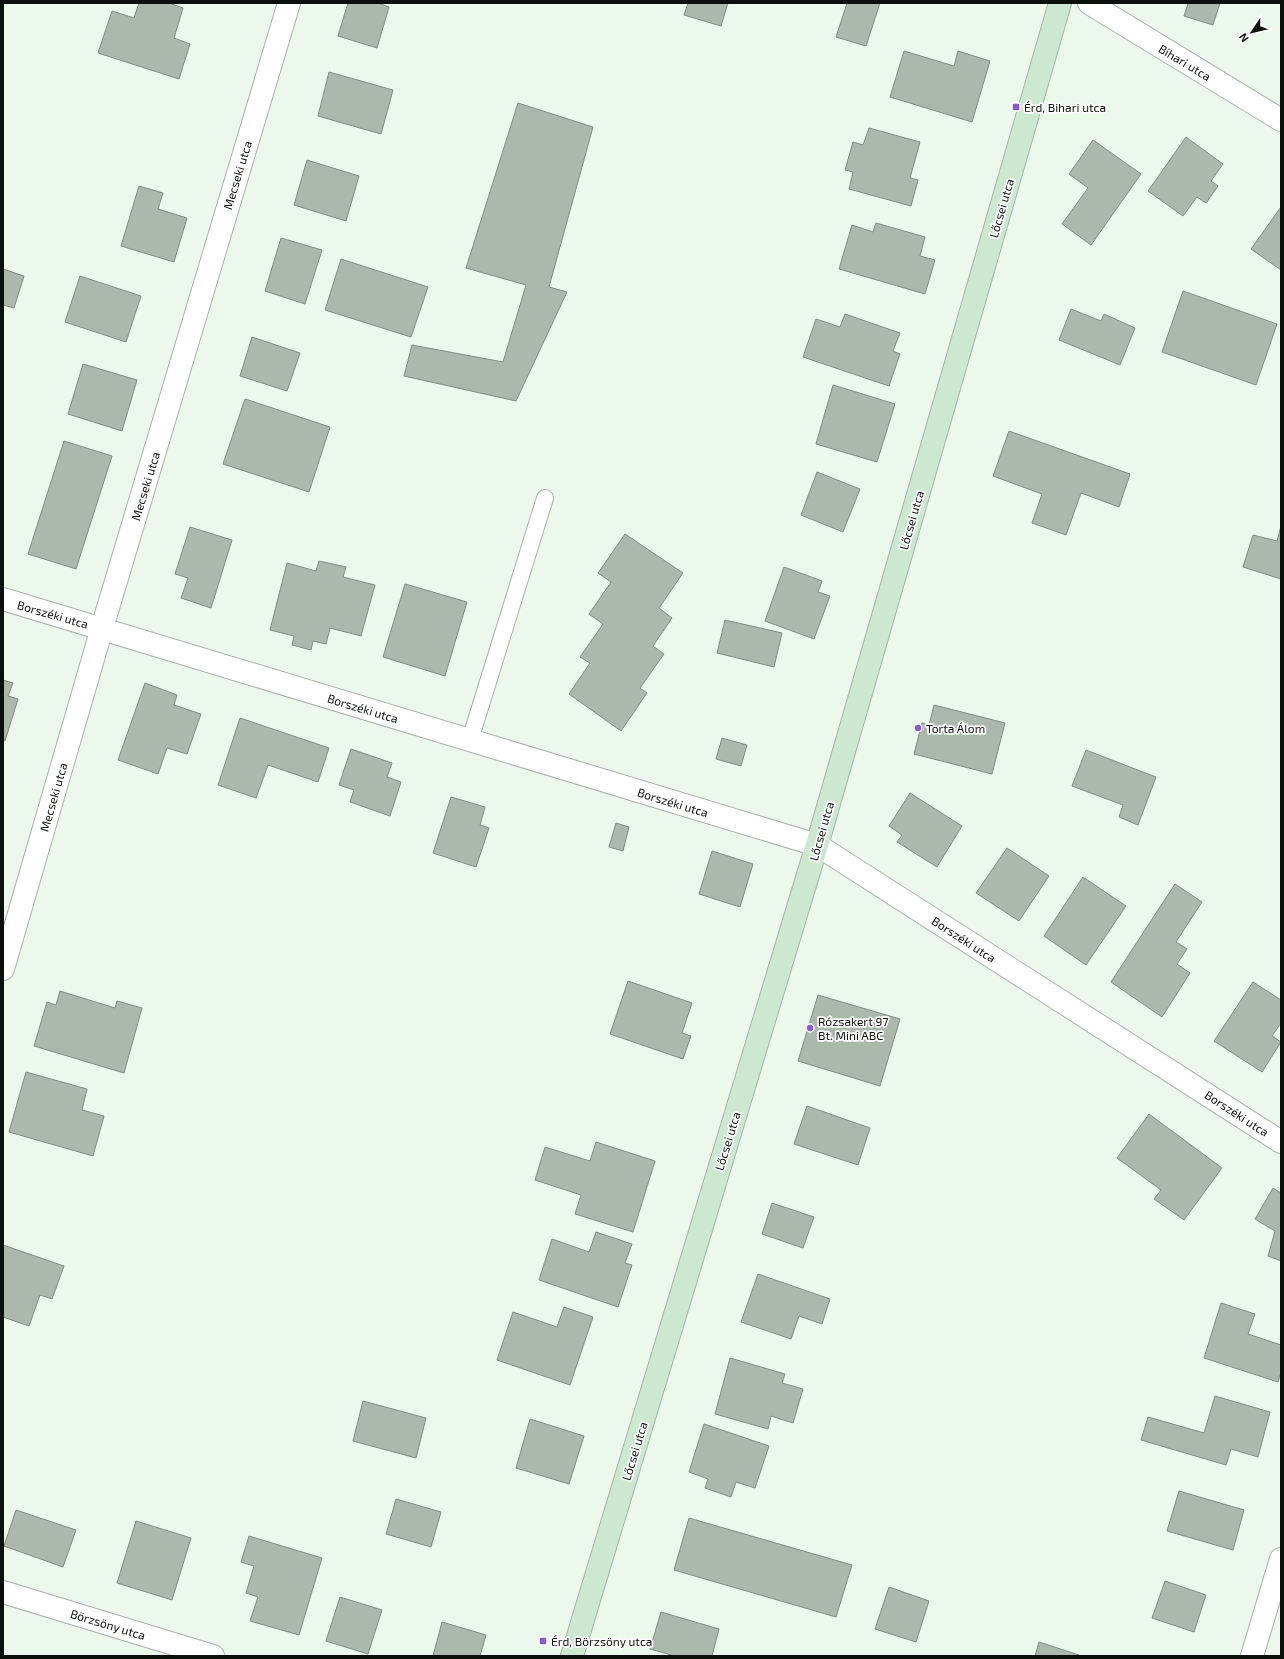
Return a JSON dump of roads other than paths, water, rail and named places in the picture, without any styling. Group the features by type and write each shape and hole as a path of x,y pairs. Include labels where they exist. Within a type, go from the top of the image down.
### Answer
{"street":[{"name":"Mecseki utca","path":"3,969 102,628 289,3"},
{"name":"Lőcsei utca","path":"572,1656 817,845 1060,3"},
{"name":"Bihari utca","path":"1090,3 1281,120"},
{"name":"Borszéki utca","path":"3,599 817,845 1281,1142"},
{"path":"1252,1656 1281,1559"},
{"name":"Börzsöny utca","path":"3,1592 213,1656"}],"lane":[{"path":"470,740 545,498"}],"place":[{"name":"Érd, Bihari utca","path":"1016,107"},
{"name":"Torta Álom","path":"918,728"},
{"name":"Rózsakert 97 Bt. Mini ABC","path":"810,1028"},
{"name":"Érd, Börzsöny utca","path":"543,1641"}]}
